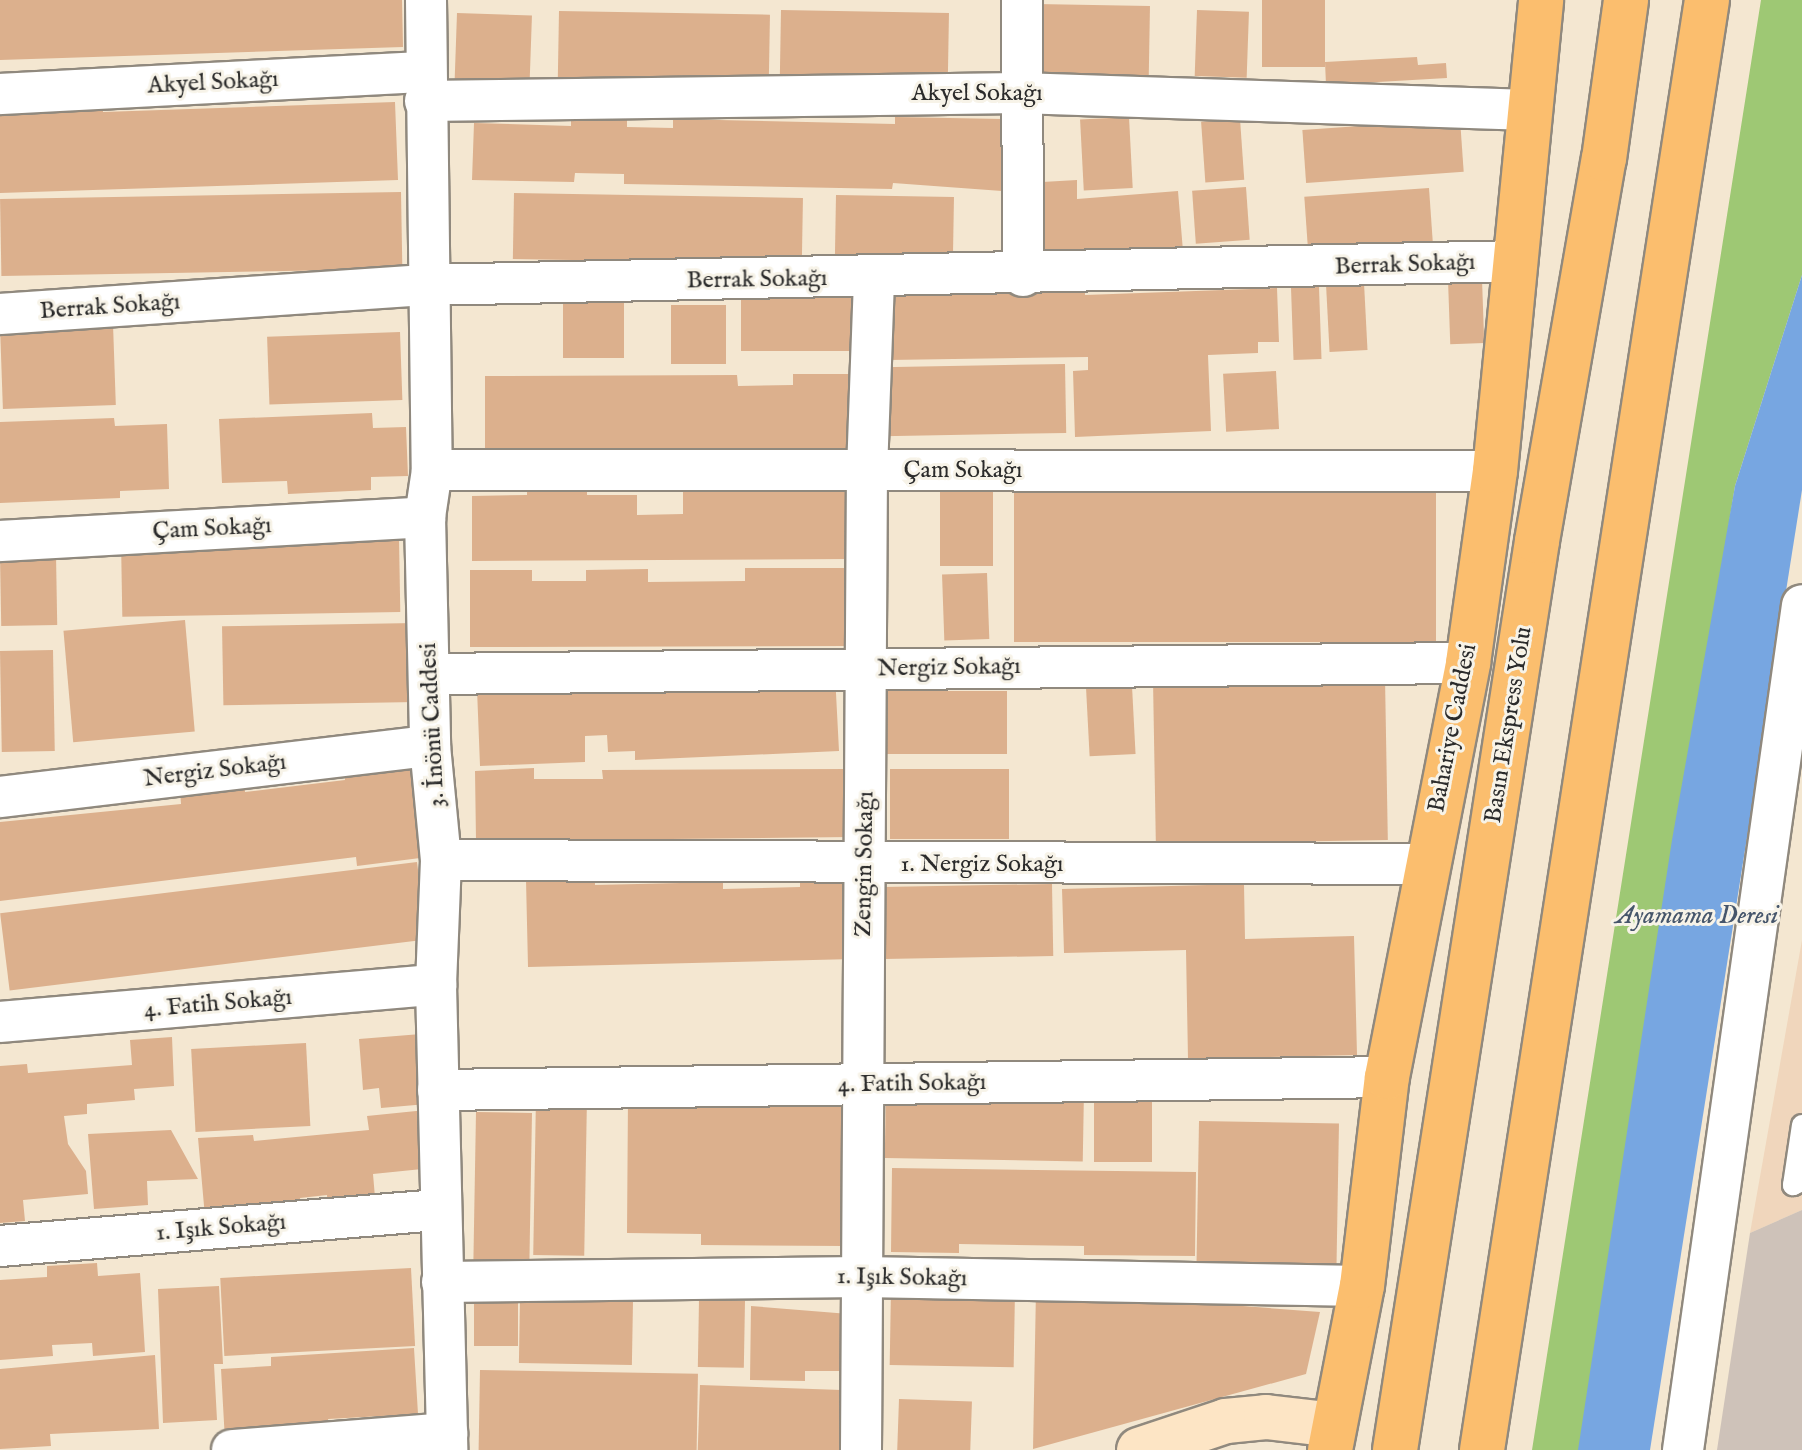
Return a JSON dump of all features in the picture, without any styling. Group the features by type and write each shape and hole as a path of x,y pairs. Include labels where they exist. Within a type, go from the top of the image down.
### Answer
{"main road":[{"name":"Bahariye Caddesi","path":"1332,1438 1362,1286 1387,1077 1426,864 1468,663 1495,471 1541,0"},
{"name":"Basın Ekspress Yolu","path":"1395,1450 1537,541 1604,159 1626,0"},
{"path":"1482,1450 1707,0"},
{"path":"1139,1450 1226,1421 1266,1417 1332,1438"}],"street":[{"name":"3. İnönü Caddesi","path":"426,0 427,285 432,470 425,517 430,746 441,860 436,985 447,1442"},
{"path":"1022,0 1019,93 1023,276"},
{"name":"Akyel Sokağı","path":"0,94 425,86 1019,93 1530,110"},
{"name":"Berrak Sokağı","path":"0,314 427,285 1023,276 1515,261"},
{"name":"Zengin Sokağı","path":"861,1450 867,471 874,278"},
{"name":"Çam Sokağı","path":"432,470 1495,471"},
{"name":"Çam Sokağı","path":"0,541 425,517"},
{"path":"1683,1450 1797,678 1802,605"},
{"name":"Nergiz Sokağı","path":"430,674 1468,663"},
{"name":"Nergiz Sokağı","path":"0,797 430,746"},
{"name":"1. Nergiz Sokağı","path":"441,860 864,865 1426,864"},
{"name":"4. Fatih Sokağı","path":"0,1022 436,985"},
{"name":"4. Fatih Sokağı","path":"438,1090 1387,1077"},
{"name":"1. Işık Sokağı","path":"0,1246 441,1210"},
{"name":"1. Işık Sokağı","path":"442,1282 861,1277 1362,1286"},
{"path":"232,1450 447,1442"}],"lane":[{"path":"1802,1125 1793,1185 1802,1181"}],"shaded area":[{"path":"1802,940 1802,1210 1750,1233"},
{"path":"1802,1210 1802,1450 1717,1450 1750,1233"}],"green space":[{"path":"1761,0 1802,0 1802,275 1735,486 1579,1450 1532,1450"}],"water":[{"name":"Ayamama Deresi","path":"1802,275 1802,490 1650,1450 1578,1450 1672,840 1735,486"}],"building":[{"path":"0,0 402,0 403,47 0,60"},
{"path":"1262,0 1325,0 1325,67 1262,67"},
{"path":"1036,4 1150,6 1149,80 1035,78"},
{"path":"781,10 949,13 948,81 780,78"},
{"path":"1197,10 1249,12 1247,78 1195,76"},
{"path":"559,11 770,15 769,84 558,80"},
{"path":"457,13 532,16 530,82 455,79"},
{"path":"1417,57 1418,65 1446,63 1447,78 1326,85 1325,62"},
{"path":"395,102 398,180 0,193 0,106 103,103 103,112"},
{"path":"895,117 1003,119 1002,191 893,183 892,189 624,184 624,174 575,173 574,182 472,180 474,123 571,126 571,119 627,120 627,127 673,128 673,119 895,124"},
{"path":"1129,117 1133,188 1084,190 1080,120"},
{"path":"1240,119 1244,180 1205,183 1201,122"},
{"path":"1460,119 1464,172 1306,183 1302,130"},
{"path":"1077,180 1077,199 1178,191 1183,251 1030,261 1025,183"},
{"path":"1246,187 1250,240 1196,244 1192,191"},
{"path":"1429,188 1433,246 1308,255 1304,197"},
{"path":"401,192 402,269 1,276 0,199"},
{"path":"514,193 803,198 802,264 513,259"},
{"path":"836,195 954,197 953,259 835,257"},
{"path":"1482,279 1484,343 1450,344 1448,280"},
{"path":"1364,283 1368,350 1330,352 1326,285"},
{"path":"1085,285 1085,295 1277,288 1279,342 1258,342 1258,353 1208,355 1211,431 1075,437 1073,371 1088,370 1088,357 889,360 888,288"},
{"path":"1319,287 1322,359 1294,360 1291,288"},
{"path":"741,290 858,290 858,351 741,351"},
{"path":"563,302 624,302 624,358 563,358"},
{"path":"671,305 726,305 726,364 671,364"},
{"path":"113,324 116,405 3,409 0,328"},
{"path":"400,332 402,400 269,405 267,337"},
{"path":"1065,364 1066,433 882,436 881,367"},
{"path":"1276,371 1279,429 1226,432 1223,374"},
{"path":"793,374 856,374 856,449 485,451 485,376 737,375 738,386 793,385"},
{"path":"372,413 373,428 406,427 408,476 371,477 371,490 288,494 287,481 222,483 219,419"},
{"path":"114,418 115,426 167,424 169,489 120,491 120,498 0,503 0,422"},
{"path":"1014,479 1436,479 1436,642 1014,642"},
{"path":"849,481 849,559 472,561 472,496 527,495 527,483 587,482 587,495 637,495 637,515 683,514 683,482"},
{"path":"940,484 993,484 993,566 940,566"},
{"path":"399,538 400,612 122,617 121,543"},
{"path":"56,555 57,625 1,626 0,556"},
{"path":"745,568 844,568 845,646 470,647 470,570 532,570 532,581 586,581 586,570 648,569 648,582 745,581"},
{"path":"987,573 989,639 944,641 942,575"},
{"path":"185,620 195,732 73,742 63,631"},
{"path":"415,623 416,702 223,705 222,626"},
{"path":"53,650 55,751 2,752 0,651"},
{"path":"835,674 839,751 635,760 635,751 608,752 607,735 585,736 585,762 480,766 477,689"},
{"path":"1385,678 1388,840 1156,844 1153,682"},
{"path":"1132,686 1136,754 1090,756 1086,688"},
{"path":"880,691 1007,691 1007,754 880,754"},
{"path":"416,760 428,857 357,866 356,857 0,901 0,822 181,804 180,789 244,782 245,792 345,780 344,769"},
{"path":"534,768 534,779 603,779 602,770 851,769 851,837 476,841 475,771"},
{"path":"890,769 1009,769 1009,839 890,839"},
{"path":"417,862 427,939 10,991 0,913"},
{"path":"595,879 595,885 723,882 723,889 800,887 800,880 852,879 854,959 528,967 526,880"},
{"path":"1052,884 1053,956 884,959 883,887"},
{"path":"1244,884 1245,939 1354,936 1357,1055 1188,1059 1186,950 1064,953 1062,889"},
{"path":"421,1034 427,1104 381,1108 379,1088 363,1090 359,1039"},
{"path":"172,1037 174,1086 134,1089 135,1100 87,1104 87,1114 64,1116 68,1144 86,1171 88,1194 23,1200 25,1221 0,1223 0,1066 27,1064 28,1073 132,1065 130,1040"},
{"path":"306,1043 310,1126 196,1132 191,1049"},
{"path":"886,1088 1084,1091 1083,1161 885,1158"},
{"path":"536,1096 587,1097 584,1256 533,1255"},
{"path":"628,1096 846,1097 844,1246 701,1245 701,1234 627,1233"},
{"path":"1094,1102 1152,1102 1152,1162 1094,1162"},
{"path":"426,1110 432,1168 373,1174 376,1209 328,1214 327,1195 300,1198 301,1208 205,1217 198,1138 253,1135 254,1141 369,1130 367,1116"},
{"path":"476,1112 532,1113 529,1267 473,1266"},
{"path":"1199,1121 1339,1123 1336,1277 1196,1275"},
{"path":"171,1130 198,1179 147,1181 148,1205 94,1209 88,1134"},
{"path":"892,1168 1196,1172 1195,1256 1084,1255 1084,1246 959,1244 959,1253 891,1252"},
{"path":"97,1263 98,1276 140,1273 145,1352 93,1356 92,1343 52,1345 53,1356 0,1360 0,1280 47,1277 47,1266"},
{"path":"411,1268 415,1346 224,1356 220,1278"},
{"path":"474,1285 518,1285 518,1346 474,1346"},
{"path":"219,1286 223,1364 214,1364 217,1420 163,1423 158,1289"},
{"path":"891,1289 1015,1291 1014,1367 890,1365"},
{"path":"1036,1290 1320,1312 1306,1374 1033,1449"},
{"path":"520,1300 633,1302 632,1365 519,1363"},
{"path":"699,1300 745,1301 744,1368 698,1367"},
{"path":"751,1306 849,1314 849,1371 805,1371 805,1381 750,1380"},
{"path":"414,1348 418,1414 328,1419 329,1427 225,1441 221,1369 271,1366 271,1357"},
{"path":"155,1355 159,1429 50,1434 51,1446 0,1449 0,1369"},
{"path":"480,1370 698,1374 697,1450 479,1450"},
{"path":"700,1385 849,1390 847,1450 698,1450"},
{"path":"899,1399 972,1402 970,1450 897,1450"}]}
